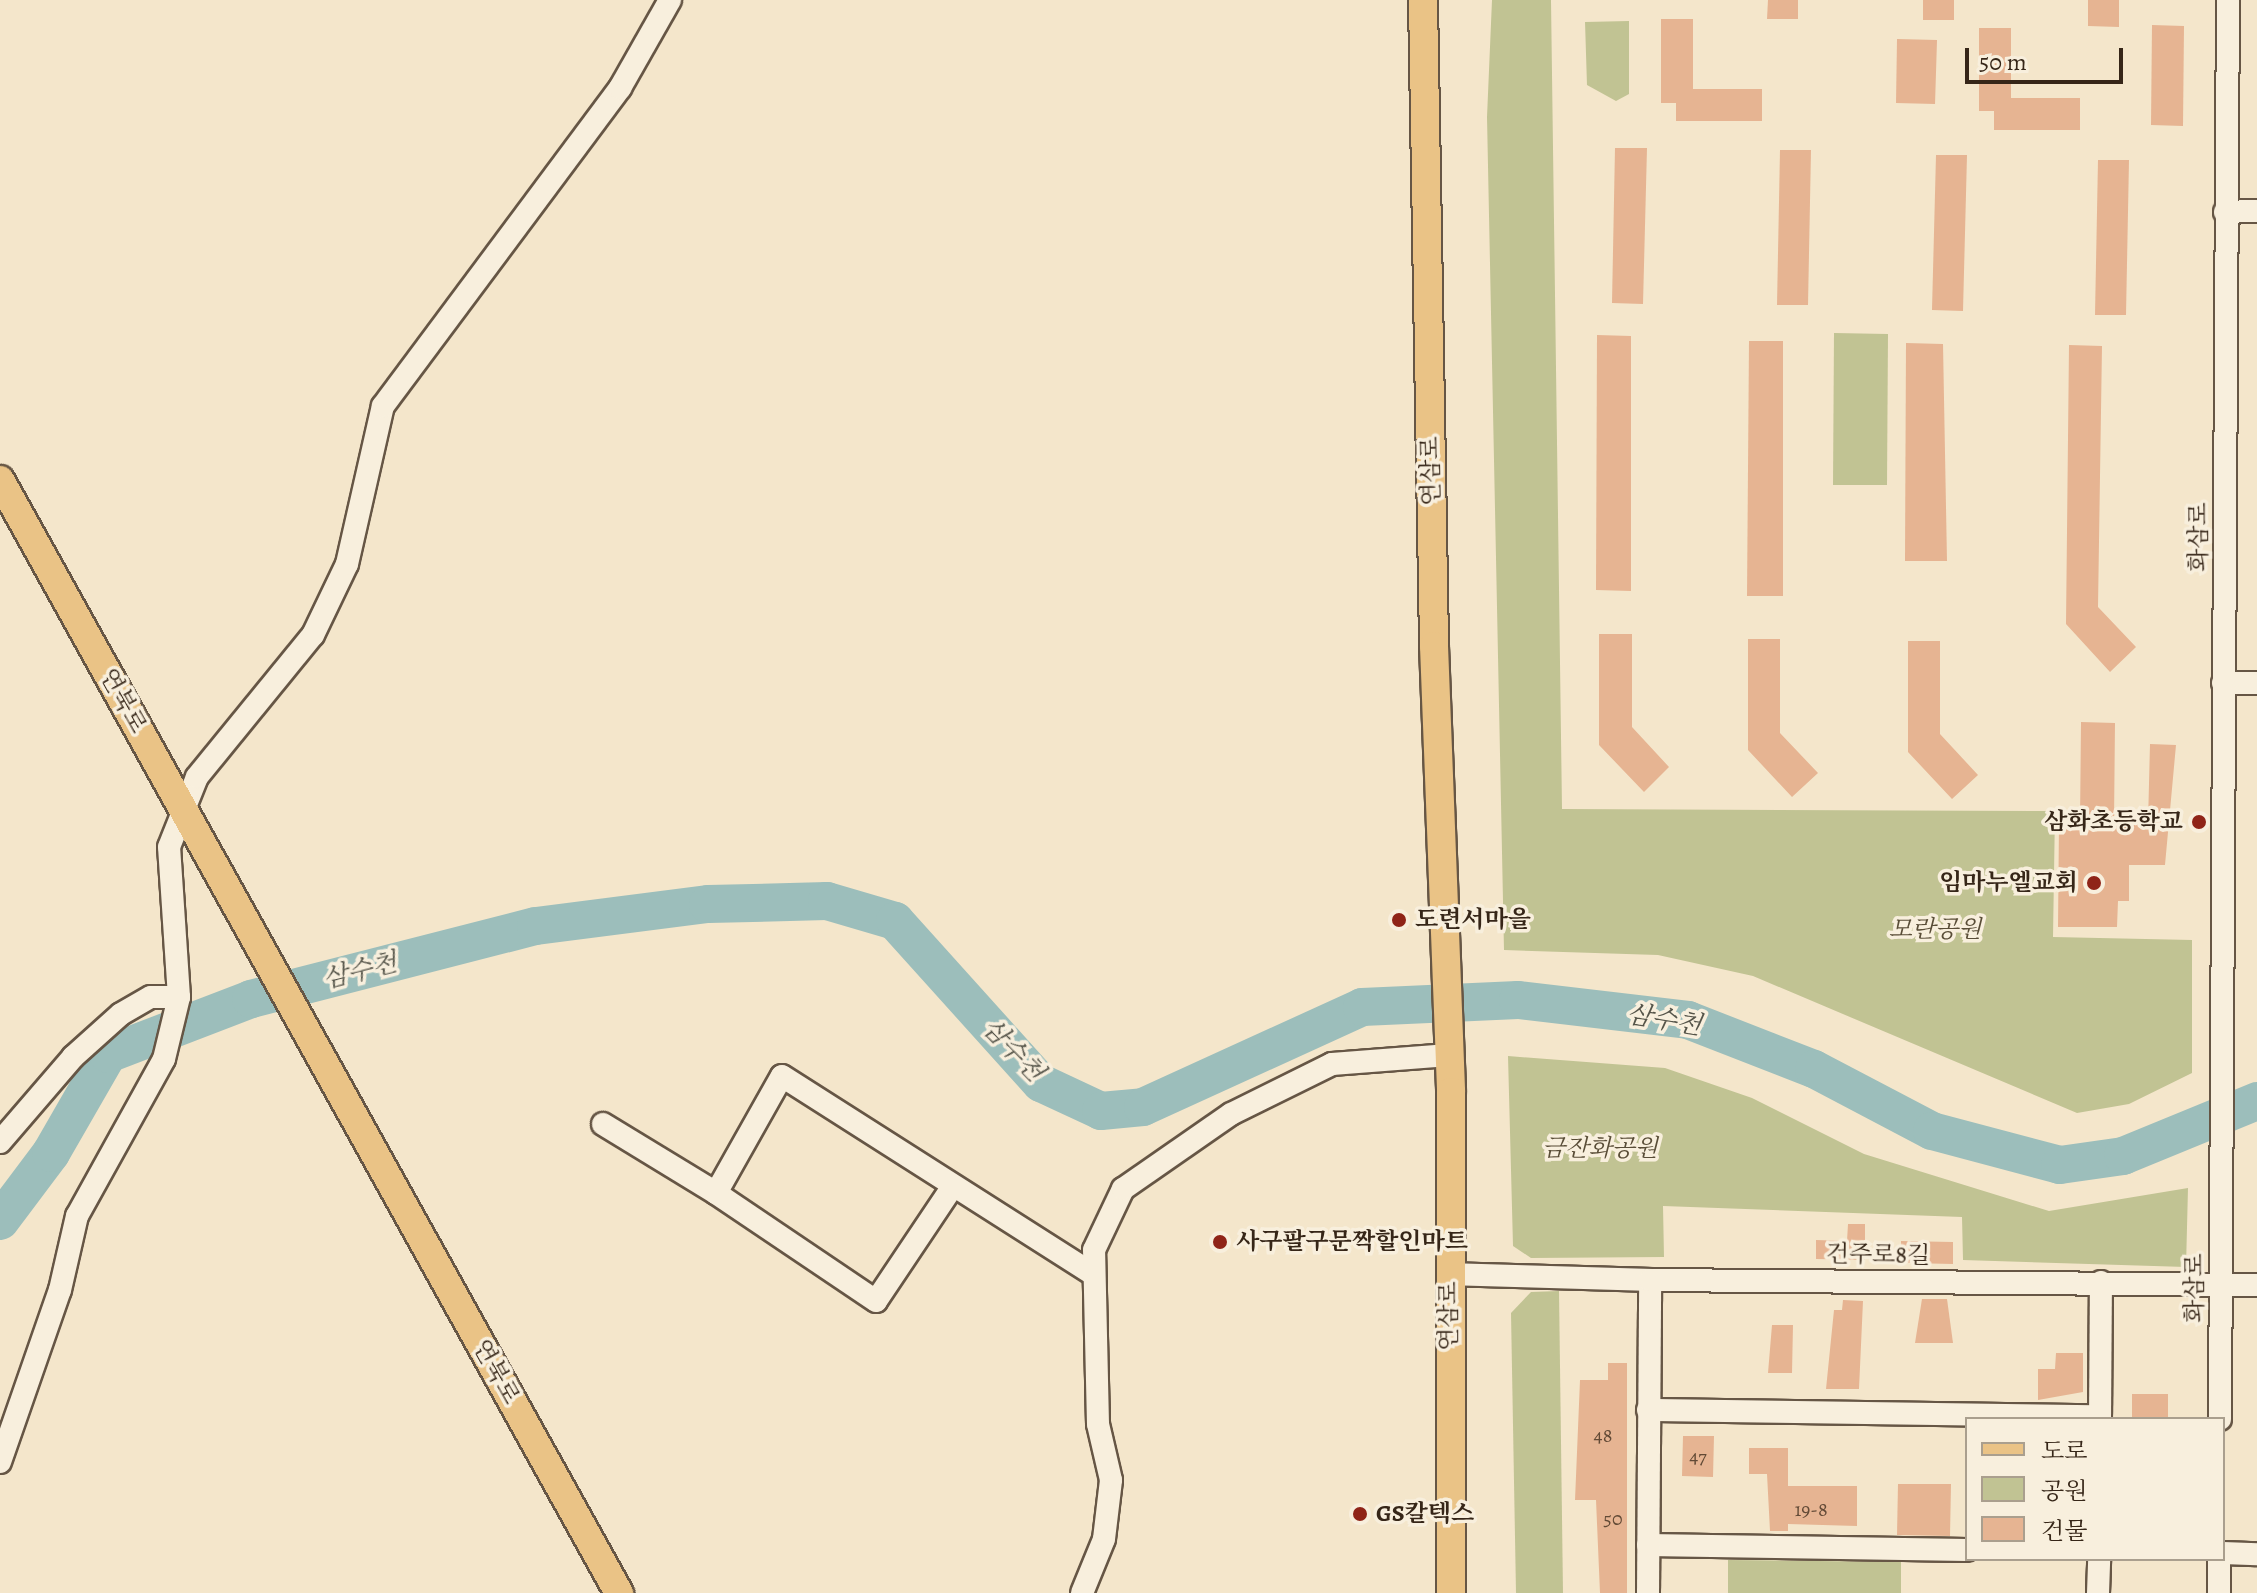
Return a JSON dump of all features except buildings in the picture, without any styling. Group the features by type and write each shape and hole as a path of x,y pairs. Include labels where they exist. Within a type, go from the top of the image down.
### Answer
{"main road":[{"name":"연삼로","path":"1423,0 1449,1047 1451,1593"},
{"name":"연북로","path":"0,480 619,1593"}],"street":[{"path":"0,1462 56,1303 77,1216 164,1059 179,997 169,847 183,809 235,722 313,635 347,564 383,406 454,320 620,88 670,0"},
{"name":"화삼로","path":"2220,1417 2228,0"},
{"path":"2225,212 2257,211"},
{"path":"2223,683 2257,683"},
{"path":"0,1142 73,1057 121,1014 151,997 179,997"},
{"path":"1082,1593 1104,1539 1111,1480 1098,1424 1094,1250 1123,1189 1231,1114 1332,1064 1449,1047"},
{"path":"716,1193 782,1076 1094,1275"},
{"path":"603,1124 716,1193 876,1301 953,1186"},
{"name":"건주로8길","path":"1449,1274 1650,1280 2257,1285"},
{"path":"1648,1593 1650,1280"},
{"path":"2100,1417 2101,1282"},
{"path":"1648,1410 2044,1417"},
{"path":"1648,1545 1965,1550"},
{"path":"2225,1553 2257,1554"},
{"path":"2098,1593 2099,1561"},
{"path":"2219,1561 2219,1593"}],"green space":[{"name":"모란공원","path":"1492,0 1551,0 1562,809 2055,811 2053,937 2192,940 2192,1073 2129,1104 2077,1113 1753,976 1658,955 1504,950 1487,117"},
{"path":"1629,21 1629,94 1616,101 1587,85 1585,22"},
{"path":"1834,333 1888,334 1887,485 1833,485"},
{"name":"금잔화공원","path":"1508,1056 1665,1068 1752,1098 1864,1154 2049,1211 2188,1188 2186,1267 1963,1260 1962,1217 1663,1206 1664,1257 1531,1258 1513,1246"},
{"path":"1559,1291 1563,1593 1516,1593 1511,1313 1531,1292"},
{"path":"1728,1560 1901,1562 1901,1593 1728,1593"}],"waterway":[{"name":"삼수천","path":"0,1221 51,1153 108,1054 251,999 536,926 708,904 827,901 895,921 1041,1083 1101,1111 1143,1107 1362,1007 1518,1000 1688,1020 1814,1069 1932,1131 2060,1165 2123,1156 2257,1101"}],"place":[{"name":"삼화초등학교","path":"2199,822"},
{"name":"임마누엘교회","path":"2094,883"},
{"name":"도련서마을","path":"1399,920"},
{"name":"사구팔구문짝할인마트","path":"1220,1242"},
{"name":"GS칼텍스","path":"1360,1514"}]}
